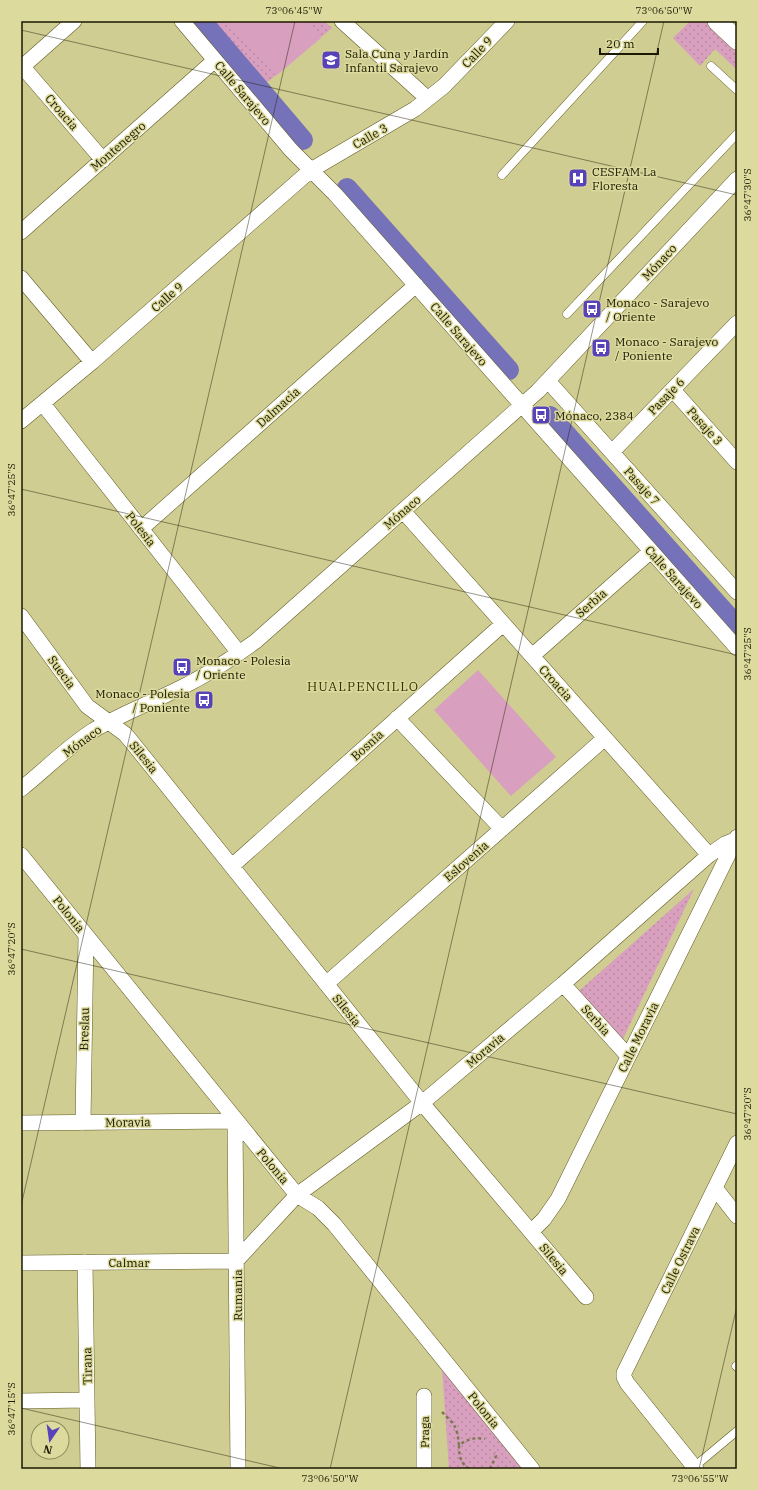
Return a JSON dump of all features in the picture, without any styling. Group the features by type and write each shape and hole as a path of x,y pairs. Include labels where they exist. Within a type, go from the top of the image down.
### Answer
{"street":[{"path":"22,67 74,21"},
{"name":"Calle Sarajevo","path":"182,21 291,150 335,194 737,648"},
{"name":"Calle 9","path":"428,98 457,73 507,21"},
{"path":"716,21 737,40"},
{"path":"350,24 428,98"},
{"name":"Montenegro","path":"21,232 215,60"},
{"name":"Croacia","path":"22,67 103,160"},
{"name":"Calle 3","path":"311,170 410,112 428,98"},
{"name":"Calle 9","path":"21,422 92,362 311,170"},
{"name":"Mónaco","path":"21,789 80,739 109,722 189,684 239,654 256,640 522,406 548,381 737,179"},
{"path":"21,278 92,362"},
{"name":"Dalmacia","path":"141,529 416,285"},
{"name":"Pasaje 6","path":"612,452 672,390 735,329"},
{"name":"Pasaje 7","path":"548,381 737,592"},
{"name":"Pasaje 3","path":"672,390 737,462"},
{"name":"Polesia","path":"43,404 239,654"},
{"name":"Croacia","path":"403,511 709,855"},
{"name":"Serbia","path":"532,656 651,551"},
{"name":"Suecia","path":"21,616 88,706 95,713 109,722"},
{"name":"Bosnia","path":"232,866 503,624"},
{"path":"397,718 502,829"},
{"name":"Silesia","path":"109,722 125,734 131,741 422,1103 586,1297"},
{"name":"Eslovenia","path":"326,984 605,738"},
{"name":"Moravia","path":"236,1261 297,1196 422,1103 564,984 709,855 736,838"},
{"name":"Calle Moravia","path":"531,1232 544,1219 558,1199 736,838"},
{"name":"Polonia","path":"21,855 297,1196 318,1208 334,1224 532,1469"},
{"name":"Breslau","path":"83,1123 86,935"},
{"name":"Serbia","path":"564,984 628,1056"},
{"name":"Moravia","path":"21,1123 235,1121"},
{"name":"Rumania","path":"235,1121 238,1469"},
{"name":"Calle Ostrava","path":"695,1468 626,1383 624,1377 629,1362 737,1143"},
{"path":"715,1188 737,1216"},
{"name":"Calmar","path":"21,1263 236,1261"},
{"name":"Tirana","path":"85,1262 88,1469"},
{"name":"Praga","path":"424,1396 424,1469"},
{"path":"21,1401 87,1400"}],"lane":[{"path":"502,174 643,21"},
{"path":"711,66 737,90"},
{"path":"566,314 737,134"},
{"path":"695,1468 737,1431"}],"path":[{"path":"424,1396 455,1426 458,1433 461,1463 468,1469"},
{"path":"459,1445 478,1437 486,1439 490,1443"},
{"path":"490,1469 496,1456 494,1447"}],"shaded area":[{"path":"197,21 324,21 332,28 258,90"},
{"path":"229,21 307,21 321,38 276,76"},
{"path":"690,21 709,21 737,47 737,70 715,49 700,66 673,38"},
{"path":"478,670 556,757 511,796 434,710"},
{"path":"694,889 622,1041 579,991"},
{"path":"442,1368 523,1469 449,1469"}],"waterway":[{"path":"202,21 303,140"},
{"path":"347,188 509,370"},
{"path":"550,416 737,626"}],"place":[{"name":"Sala Cuna y Jardín Infantil Sarajevo","path":"331,60"},
{"name":"CESFAM La Floresta","path":"578,178"},
{"name":"Monaco - Sarajevo / Oriente","path":"592,309"},
{"name":"Monaco - Sarajevo / Poniente","path":"601,348"},
{"name":"Mónaco, 2384","path":"541,415"},
{"name":"Monaco - Polesia / Oriente","path":"182,667"},
{"name":"Monaco - Polesia / Poniente","path":"204,700"}],"district":[{"name":"HUALPENCILLO","path":"363,686"}]}
